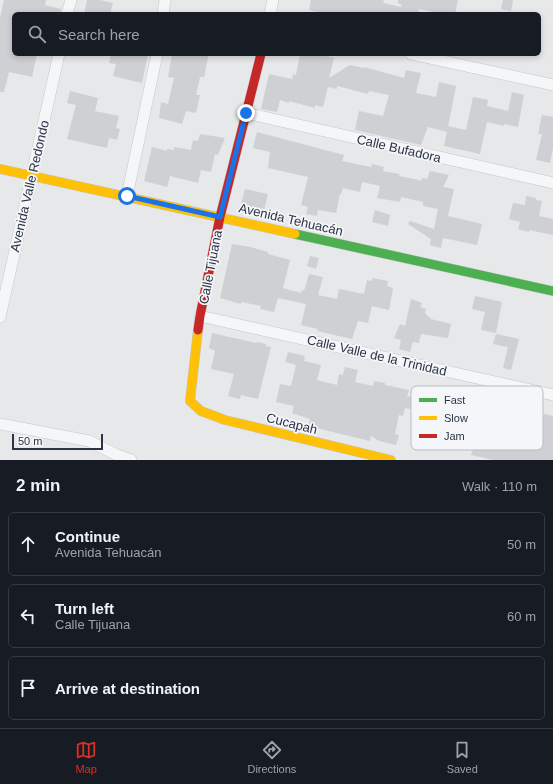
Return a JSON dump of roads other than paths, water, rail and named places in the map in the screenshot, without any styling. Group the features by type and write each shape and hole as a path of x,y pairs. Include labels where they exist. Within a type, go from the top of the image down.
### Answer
{"street":[{"path":"67,12 70,0"},
{"path":"163,12 165,0"},
{"path":"270,12 273,0"},
{"name":"Avenida Valle Redondo","path":"0,317 59,56"},
{"path":"127,196 157,56"},
{"name":"Calle Tijuana","path":"190,401 200,316 220,217 260,56"},
{"path":"420,56 553,85"},
{"name":"Calle Bufadora","path":"246,113 553,183"},
{"name":"Avenida Tehuacán","path":"0,168 553,291"},
{"name":"Calle Valle de la Trinidad","path":"200,316 513,386"},
{"name":"Calle Valle de la Trinidad","path":"543,393 553,395"},
{"name":"Cucapah","path":"190,401 201,411 225,420 391,460"},
{"path":"0,424 89,440 117,455 131,460"}]}
